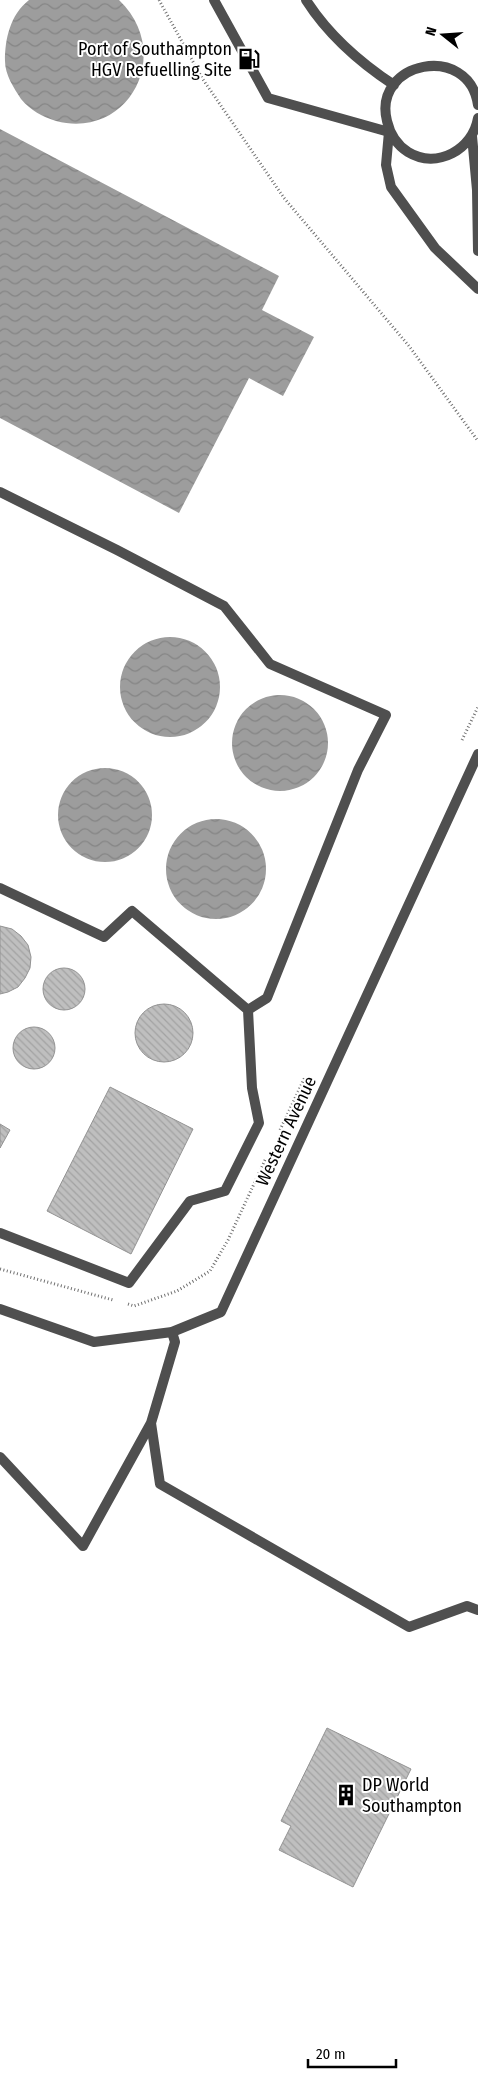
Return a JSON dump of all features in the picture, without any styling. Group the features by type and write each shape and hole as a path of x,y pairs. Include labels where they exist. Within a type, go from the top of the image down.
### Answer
{"street":[{"path":"214,0 268,98 390,132 409,153 422,158 451,155 463,147 476,127"},
{"path":"306,0 340,44 370,69 394,85"},
{"path":"478,105 477,98 470,84 459,74 446,67 432,65 417,67 404,74 394,85 387,100 386,116 390,132 386,165 391,187 435,248 478,289"},
{"path":"476,127 478,251"},
{"path":"0,492 224,606 270,664 386,715 358,770 267,998 248,1010"},
{"name":"Western Avenue","path":"0,1309 94,1342 172,1332 221,1312 478,754"},
{"path":"0,888 104,937 132,911 248,1010 252,1088 258,1123 225,1191 190,1201 129,1283 0,1234"},
{"path":"0,1457 83,1546 151,1422 175,1342 172,1332"},
{"path":"151,1422 160,1484 400,1622 409,1627 467,1606 478,1610"}],"path":[{"path":"159,0 202,78 284,198 409,346 478,441"},
{"path":"461,743 478,707"},
{"path":"277,1135 306,1074"},
{"path":"124,1303 134,1306 177,1291 210,1271 228,1240 269,1152"},
{"path":"0,1269 115,1301"}],"water":[{"path":"29,0 119,0 135,21 143,44 143,66 136,87 123,105 105,117 82,123 56,121 33,110 21,99 10,81 5,53 13,20"},
{"path":"0,129 279,276 262,310 314,337 283,396 249,378 179,513 0,418"},
{"path":"170,637 189,641 205,652 216,668 220,687 216,706 205,722 189,733 170,737 151,733 135,722 124,706 120,687 124,668 135,652 151,641"},
{"path":"280,695 298,699 314,709 324,725 328,743 324,761 314,777 298,787 280,791 262,787 246,777 236,761 232,743 236,725 246,709 262,699"},
{"path":"105,768 123,772 138,782 148,797 152,815 148,833 138,848 123,858 105,862 87,858 72,848 62,833 58,815 62,797 72,782 87,772"},
{"path":"216,819 235,823 252,833 262,850 266,869 262,888 252,905 235,915 216,919 197,915 180,905 170,888 166,869 170,850 180,833 197,823"}],"building":[{"path":"0,926 12,929 21,936 28,945 31,957 30,968 18,987 0,994"},
{"path":"60,968 68,968 79,974 85,989 79,1004 68,1010 60,1010 49,1004 43,993 43,985 49,974"},
{"path":"158,1004 170,1004 185,1012 193,1027 193,1039 185,1054 170,1062 158,1062 143,1054 135,1039 135,1027 143,1012"},
{"path":"34,1027 49,1033 55,1048 49,1063 34,1069 19,1063 13,1048 19,1033"},
{"path":"110,1087 193,1129 131,1254 47,1211"},
{"path":"0,1124 10,1130 0,1148"},
{"name":"DP World Southampton","path":"327,1728 411,1769 353,1887 279,1850 291,1826 281,1821"}],"place":[{"name":"Port of Southampton HGV Refuelling Site","path":"249,59"},
{"name":"DP World Southampton","path":"346,1795"}]}
